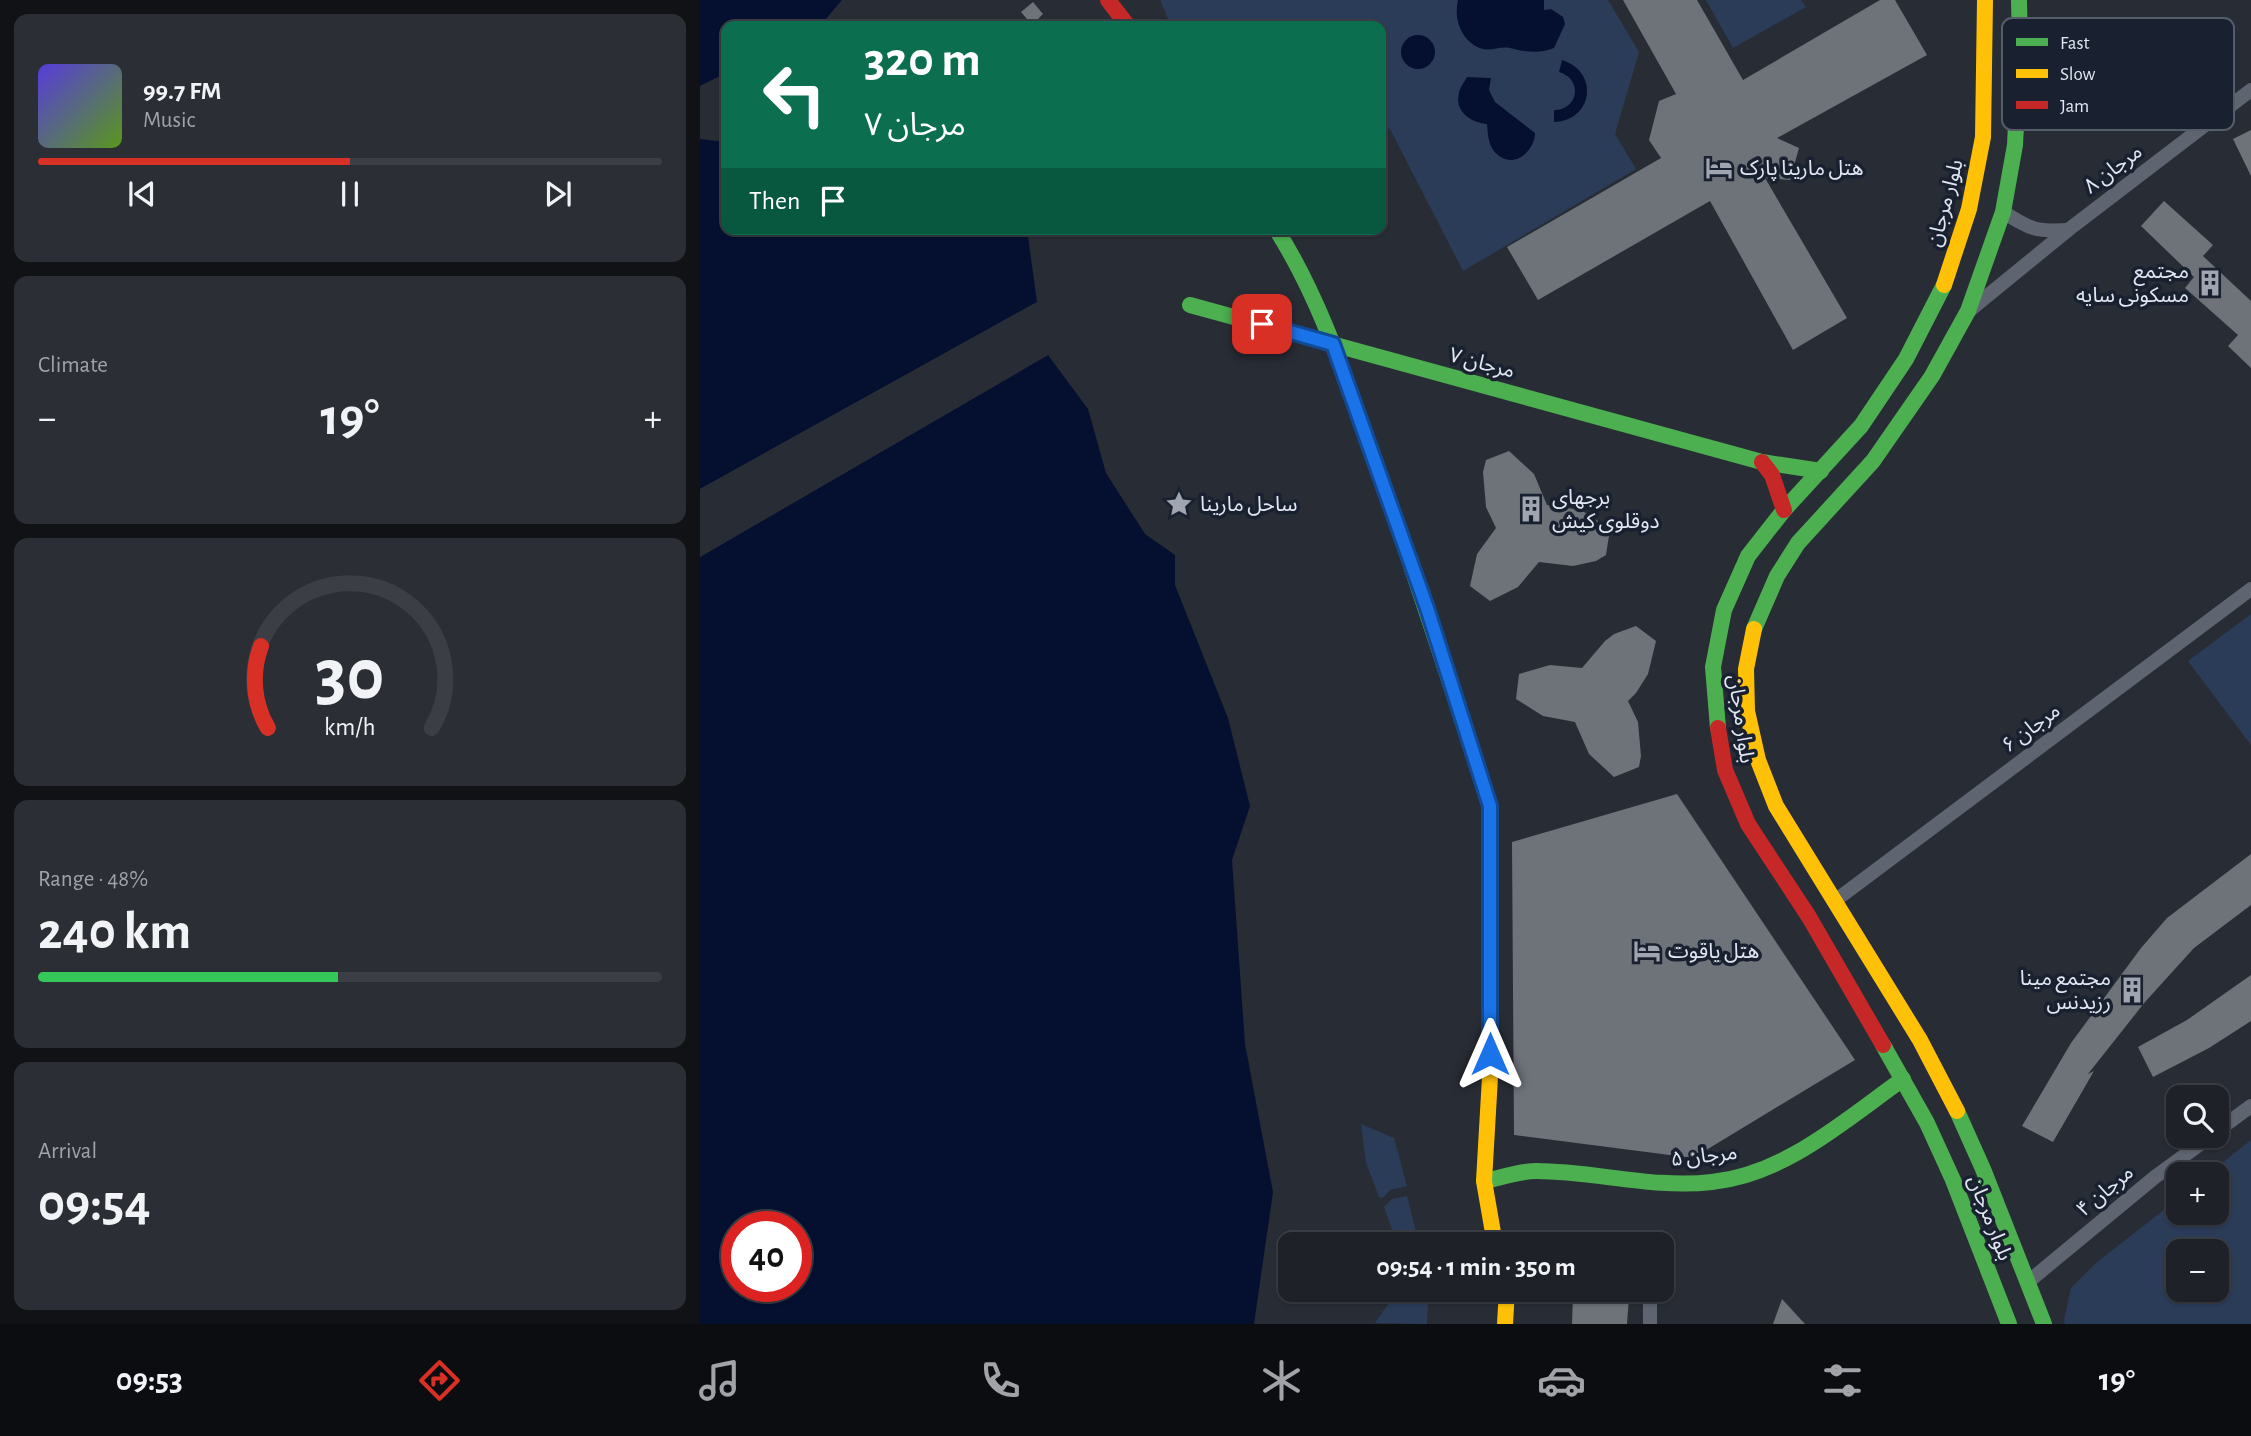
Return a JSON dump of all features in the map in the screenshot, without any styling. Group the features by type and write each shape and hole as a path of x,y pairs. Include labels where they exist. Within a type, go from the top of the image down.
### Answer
{"main road":[{"path":"1108,0 1124,21"},
{"name":"بلوار مرجان","path":"1985,0 1983,137 1969,209 1942,290 1906,359 1869,415 1784,510 1748,556 1724,610 1713,667 1715,713 1725,770 1748,824 1809,917 1927,1123 1953,1180 2009,1324"},
{"name":"بلوار مرجان","path":"2019,0 2019,18"},
{"name":"بلوار مرجان","path":"2016,130 2003,212 1968,311 1932,376 1873,461 1798,543 1777,576 1755,624 1746,669 1747,711 1758,760 1776,806 1920,1040 1956,1109 2044,1324"},
{"path":"1280,235 1290,251 1333,344 1427,608 1490,806 1490,1077 1484,1181 1493,1232"},
{"name":"مرجان ۷","path":"1191,305 1762,461 1821,471"},
{"path":"1762,461 1772,475 1784,510"},
{"path":"1809,917 1836,900"},
{"name":"مرجان ۵","path":"1484,1181 1534,1171 1686,1184 1738,1177 1783,1160 1818,1139 1903,1079"},
{"path":"1506,1324 1507,1302"}],"street":[{"name":"مرجان ۸","path":"2234,103 2251,90"},
{"name":"مرجان ۸","path":"1968,311 2067,230 2198,130"},
{"path":"2003,212 2040,232 2067,230"},
{"name":"مرجان ۶","path":"1836,900 2251,589"},
{"path":"2229,1123 2251,1107"},
{"name":"مرجان ۴","path":"2028,1282 2155,1177 2195,1148"},
{"path":"1650,1302 1650,1324"}],"shaded area":[{"path":"700,0 842,0 824,21 721,21 721,76 700,86"},
{"path":"1160,0 1608,0 1639,52 1615,134 1636,169 1463,271 1390,129 1386,128 1386,21 1169,21"},
{"path":"1458,0 1544,0 1544,10 1551,9 1563,17 1565,24 1554,48 1548,50 1532,52 1507,48 1483,49 1470,41 1461,29 1457,15"},
{"path":"1706,0 1801,0 1806,7 1733,48"},
{"path":"1418,35 1430,40 1435,52 1430,64 1418,69 1406,64 1401,52 1406,40"},
{"path":"1562,60 1574,66 1582,75 1587,95 1577,114 1567,120 1554,122 1554,110 1569,105 1575,94 1572,81 1559,72"},
{"path":"1467,77 1491,78 1489,90 1495,102 1535,133 1532,145 1523,155 1512,160 1499,156 1488,137 1487,124 1475,121 1461,110 1459,93"},
{"path":"700,139 721,141 721,235 1028,235 1037,302 700,489"},
{"path":"1048,355 1088,409 1106,473 1145,534 1175,555 1175,585 1228,718 1250,806 1232,860 1245,1044 1273,1192 1254,1324 700,1324 700,557"},
{"path":"2251,614 2251,745 2188,661"},
{"path":"1361,1124 1394,1138 1407,1186 1390,1190 1383,1198 1379,1197 1366,1163"},
{"path":"2251,1140 2251,1324 2065,1324 2071,1288 2096,1263 2166,1208 2166,1225 2229,1225 2229,1162 2223,1162"},
{"path":"1407,1196 1416,1232 1393,1232 1384,1207 1392,1199"},
{"path":"1390,1302 1428,1302 1427,1324 1375,1323"}],"pier":[{"path":"1037,302 1038,305 700,492 700,489"},
{"path":"1047,351 1048,355 700,557 700,553"}],"building":[{"name":"هتل مارینا پارک","path":"1623,0 1697,0 1743,80 1880,0 1895,0 1927,55 1777,138 1799,148 1790,180 1765,178 1847,318 1793,350 1710,201 1538,300 1507,247 1661,158 1649,140 1659,101 1676,94"},
{"path":"1033,2 1043,14 1036,21 1029,21 1021,12"},
{"path":"2251,130 2251,176 2233,139"},
{"name":"مجتمع مسکونی سایه","path":"2164,201 2213,245 2203,256 2251,301 2251,368 2228,346 2238,335 2185,288 2194,277 2141,226"},
{"name":"برجهای دوقلوی کیش","path":"1509,451 1534,474 1547,505 1581,510 1610,529 1606,555 1596,561 1573,566 1539,562 1518,587 1490,601 1470,586 1477,554 1496,528 1486,507 1483,472 1486,460"},
{"path":"1636,626 1656,641 1648,674 1628,701 1638,722 1641,756 1639,767 1614,777 1589,754 1575,722 1543,716 1516,699 1519,674 1550,665 1582,668 1614,634"},
{"name":"هتل یاقوت","path":"1677,794 1855,1060 1693,1158 1514,1135 1512,842"},
{"name":"مجتمع مینا رزیدنس","path":"2251,854 2251,905 2194,948 2145,1002 2088,1074 2094,1071 2053,1142 2022,1126 2071,1043 2141,948 2167,918"},
{"name":"مجتمع مینا رزیدنس","path":"2251,975 2251,1021 2209,1048 2153,1077 2138,1047 2187,1020"},
{"path":"1782,1299 1805,1324 1773,1324"},
{"path":"1573,1302 1629,1302 1627,1324 1572,1324"}],"traffic: fast":[{"path":"2019,0 2019,18"},
{"path":"1754,629 1777,576 1798,543 1873,461 1932,376 1968,311 2003,212 2016,130"},
{"path":"1280,235 1306,282 1341,367 1432,629 1490,806 1490,816"},
{"path":"1718,728 1713,667 1724,610 1748,556 1784,510 1861,426 1906,359 1944,285"},
{"path":"1190,305 1762,462 1821,471"},
{"path":"1883,1045 1927,1123 1953,1180 2009,1324"},
{"path":"1484,1181 1536,1171 1690,1184 1739,1177 1790,1157 1814,1143 1903,1079"},
{"path":"1957,1111 1983,1169 2044,1324"}],"traffic: slow":[{"path":"1944,285 1969,209 1983,137 1985,0"},
{"path":"1754,629 1746,669 1747,711 1758,760 1776,806 1920,1040 1957,1111"},
{"path":"1490,816 1490,1077 1484,1181 1493,1232"},
{"path":"1505,1324 1506,1302"}],"traffic: jam":[{"path":"1108,0 1124,21"},
{"path":"1762,462 1772,475 1784,510"},
{"path":"1718,728 1725,770 1748,824 1809,917 1883,1045"}],"place":[{"name":"هتل مارینا پارک","path":"1719,168"},
{"name":"مجتمع مسکونی سایه","path":"2210,283"},
{"name":"ساحل مارینا","path":"1179,504"},
{"name":"برجهای دوقلوی کیش","path":"1531,509"},
{"name":"هتل یاقوت","path":"1647,951"},
{"name":"مجتمع مینا رزیدنس","path":"2132,990"}],"route":[{"path":"1262,324 1333,344 1427,608 1490,806 1490,1054"}]}
